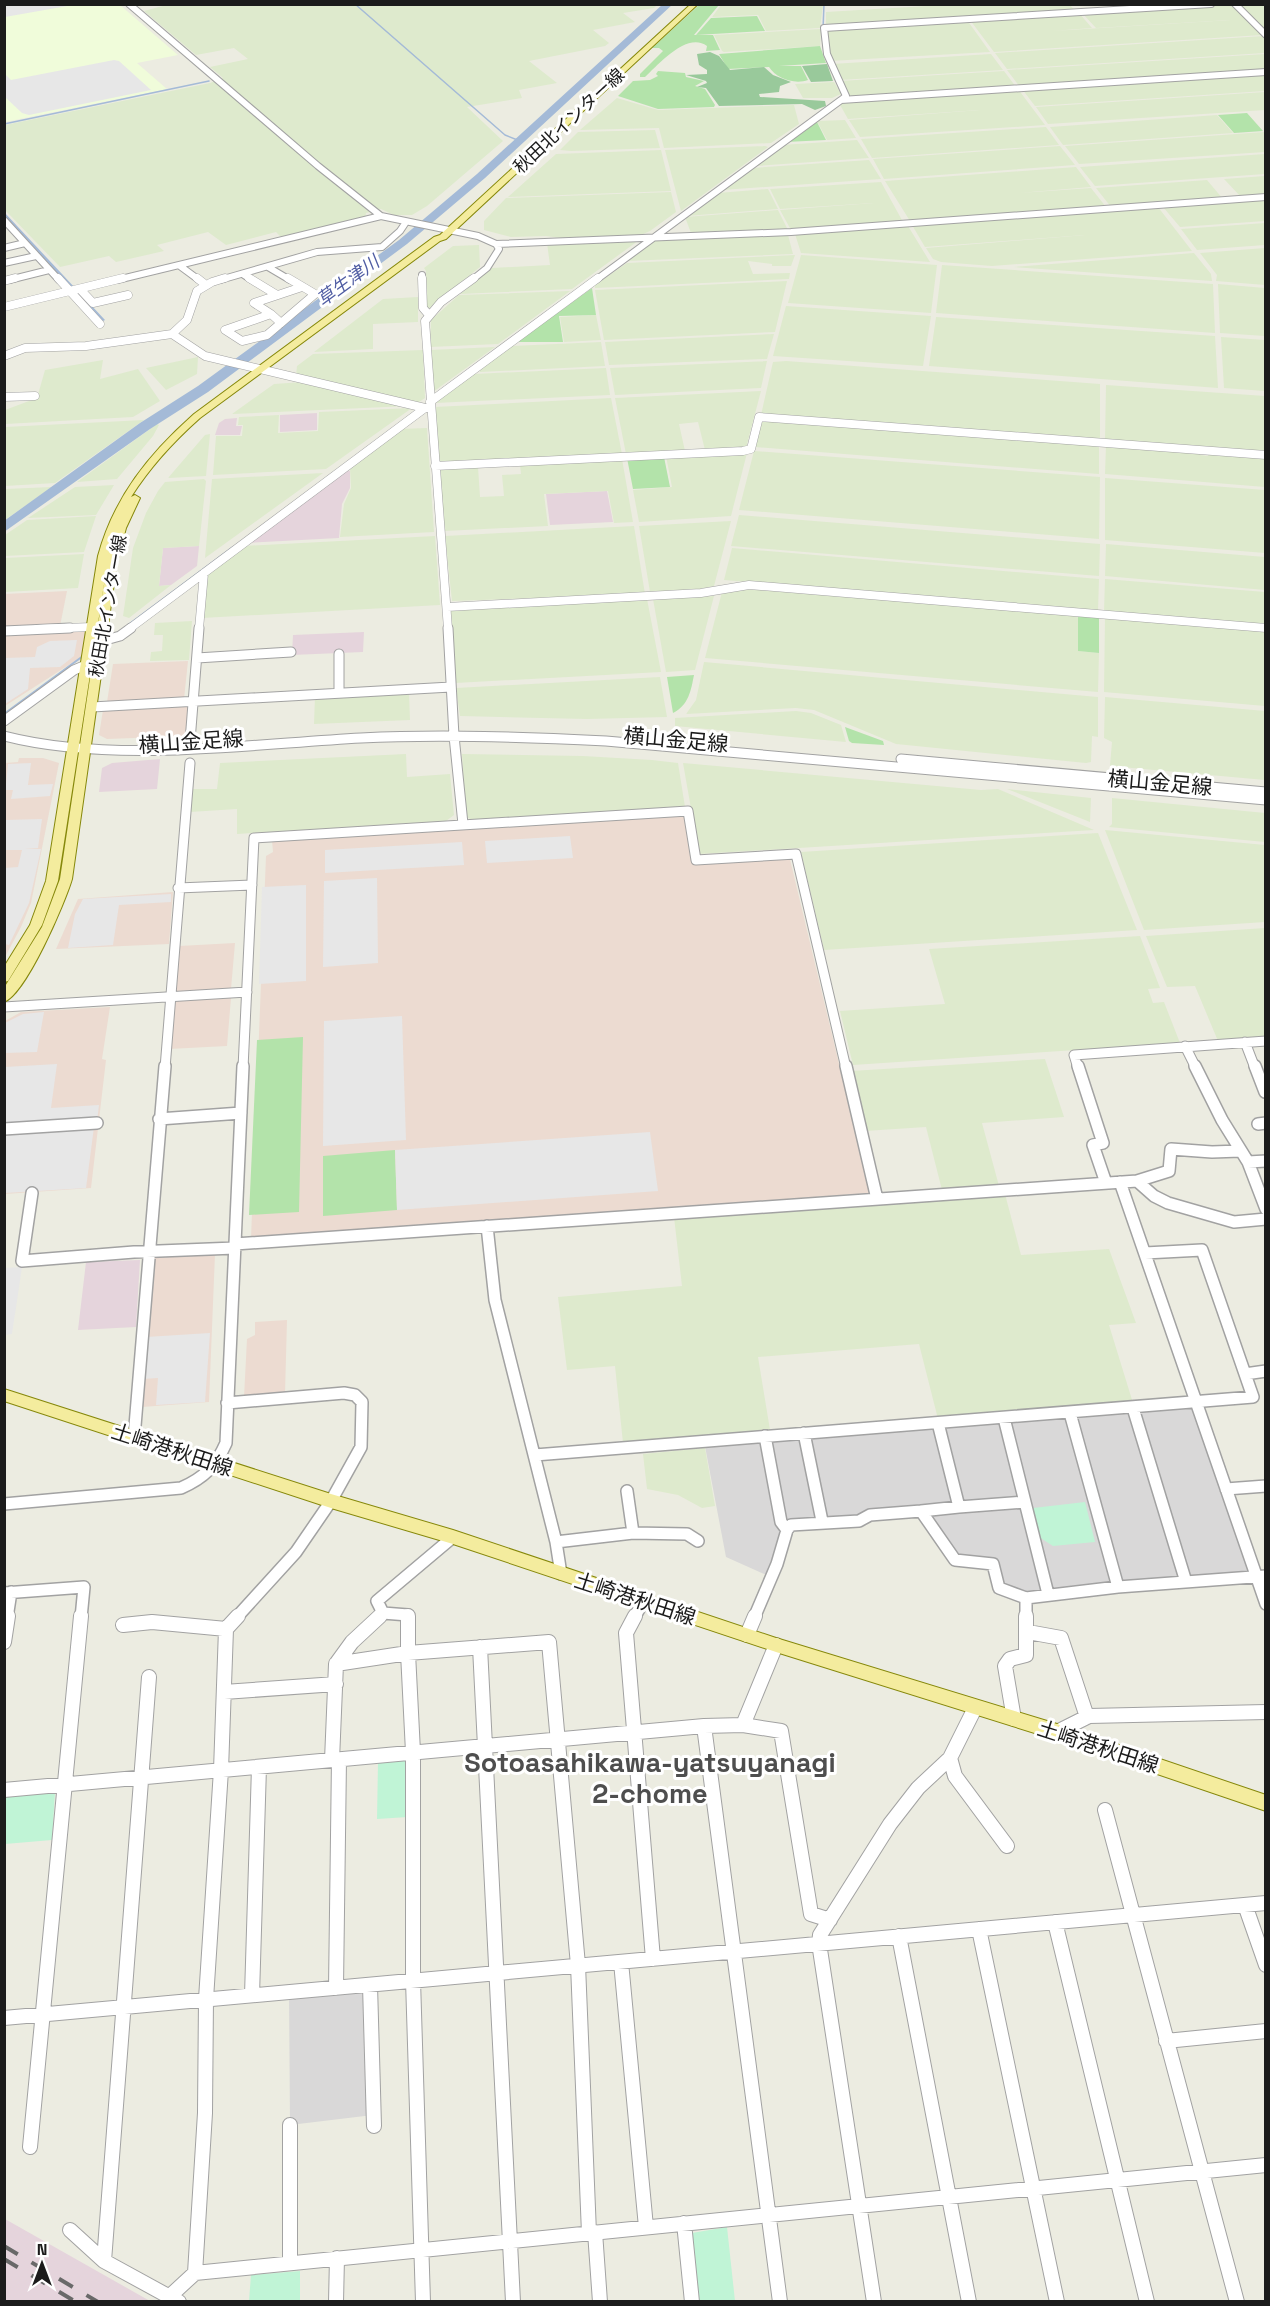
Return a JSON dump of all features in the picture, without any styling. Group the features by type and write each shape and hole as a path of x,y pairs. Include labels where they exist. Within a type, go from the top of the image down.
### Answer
{"main road":[{"name":"秋田北インター線","path":"4,978 28,942 47,898 58,857 80,749 92,707 116,545 136,496 166,455 192,430 265,370 437,239 447,234 696,4"},
{"name":"秋田北インター線","path":"4,998 39,945 62,894 71,854 87,657 105,544 117,512 130,488 155,457 186,425 265,370"},
{"name":"土崎港秋田線","path":"4,1395 217,1465 453,1537 776,1645 1057,1732 1266,1803"}],"street":[{"path":"129,4 309,159 381,216 436,227 447,234 478,236 496,244 791,232 1266,197"},
{"path":"103,642 120,636 654,236 846,96 829,63 823,44 824,28 1211,4"},
{"path":"1235,4 1266,35"},
{"path":"841,100 1266,72"},
{"path":"4,307 381,216"},
{"path":"5,222 49,270 93,303 128,295"},
{"path":"4,356 26,348 92,346 172,334 187,320 197,291 206,285 332,250 382,248 408,222"},
{"path":"4,232 13,230"},
{"path":"4,248 25,243"},
{"path":"463,824 454,733 447,607 435,466 427,405 424,321 492,262 499,249 496,244"},
{"path":"4,263 36,256"},
{"path":"180,266 206,285"},
{"path":"268,267 315,294 267,335 242,341 225,330 271,314"},
{"path":"4,281 49,270"},
{"path":"244,275 277,295"},
{"path":"423,275 423,308 429,315"},
{"path":"281,323 254,303 302,287"},
{"path":"74,290 100,324"},
{"path":"172,334 205,356 427,405"},
{"path":"4,397 35,396"},
{"path":"435,466 743,451 751,449 759,417 1266,455"},
{"path":"190,741 204,573"},
{"path":"447,607 701,593 749,585 1266,628"},
{"path":"4,631 92,627"},
{"path":"197,658 291,652"},
{"path":"339,654 339,693"},
{"path":"4,721 74,670 87,657"},
{"path":"92,707 451,687"},
{"name":"横山金足線","path":"4,736 46,747 173,749 533,730 641,736 1266,792"},
{"name":"横山金足線","path":"80,749 367,731 454,733 641,743 1266,800"},
{"path":"134,1438 190,764"},
{"path":"4,1504 181,1488 200,1480 217,1465 226,1443 254,838 688,811 696,860 796,854 877,1199"},
{"path":"178,888 252,885"},
{"path":"4,1007 247,992"},
{"path":"1106,1183 1093,1145 1103,1143 1074,1055 1266,1041"},
{"path":"1245,1042 1265,1092"},
{"path":"1185,1046 1222,1119 1248,1162 1266,1209"},
{"path":"159,1119 241,1113"},
{"path":"4,1129 97,1123"},
{"path":"32,1193 22,1262 487,1226 1137,1181 1169,1171 1171,1149 1212,1152 1240,1150"},
{"path":"1248,1162 1266,1161"},
{"path":"1137,1181 1154,1196 1168,1203 1234,1222 1266,1219"},
{"path":"1120,1182 1226,1489 1261,1577 1266,1604"},
{"path":"487,1226 495,1300 556,1542 561,1574"},
{"path":"534,1455 1253,1397 1202,1250 1144,1253"},
{"path":"1245,1374 1266,1371"},
{"path":"70,2229 104,2261 174,2299 195,2272 205,2113 206,1999 221,1770 226,1629 296,1552 331,1501 362,1447 362,1402 355,1395 345,1393 227,1403"},
{"path":"1133,1408 1186,1582"},
{"path":"1070,1413 1118,1587"},
{"path":"1004,1418 1048,1594"},
{"path":"938,1423 959,1507"},
{"path":"804,1433 822,1521"},
{"path":"765,1436 781,1522 787,1530"},
{"path":"1226,1489 1266,1486"},
{"path":"627,1491 633,1533"},
{"path":"747,1635 777,1564 787,1530 791,1525 822,1521 859,1521 870,1515 1025,1502"},
{"path":"921,1511 955,1560 993,1564 999,1588 1026,1598 1118,1587 1261,1577"},
{"path":"556,1542 633,1533 687,1534 698,1540"},
{"path":"383,1613 376,1601 453,1537"},
{"path":"4,1642 8,1592 84,1587 63,1784 30,2147"},
{"path":"1014,1719 1005,1666 1010,1659 1026,1655 1028,1632 1026,1598"},
{"path":"643,1602 626,1633 653,1959"},
{"path":"336,1988 336,1664 352,1642 383,1613 408,1615 413,1752 413,1980 423,2301"},
{"path":"123,1625 152,1622 226,1629"},
{"path":"1028,1632 1061,1638 1087,1717"},
{"path":"336,1664 408,1653 549,1642 578,1965 592,2233 600,2301"},
{"path":"744,1725 776,1645"},
{"path":"480,1647 513,2301"},
{"path":"104,2261 149,1677"},
{"path":"224,1692 336,1684"},
{"path":"874,2301 819,1943 820,1935 890,1824 918,1788 950,1758 975,1708"},
{"path":"1057,1732 1087,1717 1265,1714"},
{"path":"4,1790 633,1732 744,1725 781,1731 811,1914 830,1920"},
{"path":"704,1726 780,2301"},
{"path":"950,1758 955,1776 1007,1846"},
{"path":"252,1995 259,1767"},
{"path":"1105,1810 1237,2301"},
{"path":"4,2018 1266,1903"},
{"path":"1245,1905 1266,1965"},
{"path":"1055,1922 1147,2301"},
{"path":"979,1929 1057,2301"},
{"path":"899,1936 969,2301"},
{"path":"621,1962 646,2227"},
{"path":"370,1984 374,2126"},
{"path":"1166,2041 1266,2031"},
{"path":"290,2126 290,2263"},
{"path":"195,2272 1266,2165"},
{"path":"684,2223 692,2301"},
{"path":"336,2301 337,2258"}],"shaded area":[{"path":"5,4 73,4 73,5 5,17"},
{"path":"170,4 657,5 654,8 623,13 635,22 593,30 609,43 605,46 529,61 557,83 519,90 522,98 467,107 503,141 427,206 412,215 394,215 381,209 366,213 365,219 283,239 276,232 226,245 208,232 157,245 164,251 116,262 109,256 60,267 5,210 5,125 210,83 223,78 210,67 248,59 234,48 196,55 144,11"},
{"path":"1233,4 1247,19 1096,28 1082,13"},
{"path":"5,5 120,5 178,55 137,63 167,89 5,122"},
{"path":"721,5 823,5 820,28 766,31 758,15 712,17"},
{"path":"943,5 1070,5 1076,12 826,26 826,12"},
{"path":"1238,5 1265,5 1265,32"},
{"path":"1079,13 1092,28 1052,31 1247,19 1262,35 994,52 970,20"},
{"path":"967,20 990,52 830,61 825,29"},
{"path":"821,29 820,46 724,52 714,35"},
{"path":"1264,36 1265,53 1007,69 995,53"},
{"path":"991,54 1003,70 840,80 832,64"},
{"path":"1265,54 1265,71 1020,87 1007,70"},
{"path":"114,60 119,61 151,90 29,115 22,113 5,97 5,74 11,80"},
{"path":"1004,71 1016,87 849,98 840,81"},
{"path":"1265,73 1265,91 1035,106 1022,89"},
{"path":"834,82 841,94 832,98 803,98 795,84"},
{"path":"1018,89 1045,125 860,137 849,120 980,110 848,119 839,103"},
{"path":"1265,92 1265,110 1048,124 1036,107"},
{"path":"617,98 658,110 794,105 799,124 771,143 664,148 659,128 580,130"},
{"path":"1217,115 1233,133 1063,145 1050,127"},
{"path":"845,120 856,138 827,140 817,121"},
{"path":"1046,127 1059,145 872,158 861,139"},
{"path":"655,130 660,148 560,150 578,132"},
{"path":"1265,132 1265,152 1079,164 1065,146"},
{"path":"857,140 869,158 756,166 782,145"},
{"path":"1060,146 1075,165 884,179 873,159"},
{"path":"768,147 681,211 665,150"},
{"path":"661,150 671,191 508,197 556,154"},
{"path":"1265,154 1265,174 1095,186 1080,167"},
{"path":"869,160 881,179 722,190 752,168"},
{"path":"1076,167 1091,187 1019,193 1091,188 1106,207 910,221 885,181"},
{"path":"1265,176 1265,195 1241,197 1224,179"},
{"path":"1207,180 1223,199 1111,207 1096,188"},
{"path":"881,182 903,222 791,230 780,210 874,203 780,209 770,189"},
{"path":"768,189 778,209 686,216 718,193"},
{"path":"671,192 676,212 641,235 511,237 484,230 484,221 506,198"},
{"path":"1265,200 1265,221 1180,227 1163,207"},
{"path":"1158,207 1192,251 992,266 941,262 933,259 926,248 1085,235 925,247 912,225"},
{"path":"778,210 788,230 691,233 685,217"},
{"path":"1265,223 1265,245 1197,250 1181,229"},
{"path":"908,226 930,262 801,253 795,234"},
{"path":"788,235 793,254 627,261 659,238"},
{"path":"642,238 572,289 460,294 492,268 550,265 547,243"},
{"path":"479,245 480,267 427,310 424,268 453,246"},
{"path":"1265,248 1265,285 1216,281 1217,275 1200,253"},
{"path":"1194,253 1211,274 1212,281 1014,267"},
{"path":"795,255 791,266 772,266 772,264 748,261 753,274 790,273 789,279 595,288 595,285 627,263"},
{"path":"801,255 937,265 931,313 788,303"},
{"path":"942,265 1213,284 1215,333 936,313"},
{"path":"787,281 775,332 604,340 595,290"},
{"path":"1218,284 1265,288 1265,336 1220,333"},
{"path":"570,291 498,344 430,347 431,320 459,295"},
{"path":"418,297 418,322 373,324 373,349 314,352 383,299"},
{"path":"786,306 931,316 923,366 773,356"},
{"path":"596,315 601,340 564,342 560,317"},
{"path":"936,317 1215,336 1218,388 929,366"},
{"path":"774,334 767,359 609,365 605,342"},
{"path":"1221,337 1265,340 1265,391 1224,388"},
{"path":"601,342 605,366 480,372 480,368 512,346"},
{"path":"495,347 433,392 430,350"},
{"path":"423,350 425,398 416,404 296,376 297,366 313,354"},
{"path":"198,357 197,374 166,390 146,368"},
{"path":"103,360 100,379 138,369 160,401 133,417 5,424 5,410 37,398 45,370"},
{"path":"767,361 761,388 615,395 610,368"},
{"path":"786,361 1100,384 1100,441 761,415 773,362"},
{"path":"606,368 610,395 434,403 474,374"},
{"path":"303,382 408,406 232,414 274,384"},
{"path":"1106,385 1265,396 1265,453 1105,441"},
{"path":"761,391 746,448 705,450 698,422 679,424 685,451 626,454 615,398"},
{"path":"611,398 622,454 438,464 434,407"},
{"path":"412,408 326,469 213,475 216,436 242,436 243,425 238,425 239,417 279,415 278,433 318,431 319,412"},
{"path":"317,413 317,430 280,432 280,415"},
{"path":"237,418 236,426 242,426 240,435 215,435 219,423 225,419"},
{"path":"761,419 1099,445 1099,474 755,447"},
{"path":"144,420 55,483 5,486 5,427"},
{"path":"157,424 159,425 153,436 117,479 77,482"},
{"path":"427,428 434,532 340,537 344,504 351,488 350,468 400,429"},
{"path":"210,434 206,476 168,478 205,435"},
{"path":"1106,445 1200,453 1200,455 1208,456 1209,453 1265,458 1265,487 1105,474"},
{"path":"754,451 1100,477 1099,539 739,510"},
{"path":"747,453 731,516 639,522 633,490 672,487 666,456"},
{"path":"622,459 633,522 614,523 608,491 544,494 548,526 444,531 440,469 478,467 480,497 504,496 502,475 521,474 520,464"},
{"path":"345,471 350,471 350,488 342,504 339,538 247,543"},
{"path":"323,473 205,558 212,479"},
{"path":"1105,478 1265,490 1265,553 1105,540"},
{"path":"204,479 206,481 199,546 163,548 159,586 171,585 129,618 123,616 133,548 146,513 158,491 165,482"},
{"path":"114,485 96,515 28,518 75,487"},
{"path":"52,487 5,520 5,489"},
{"path":"607,491 613,522 550,525 546,494"},
{"path":"739,515 1100,544 1099,576 731,546"},
{"path":"96,516 84,552 5,556 5,535 27,520"},
{"path":"731,521 714,586 695,590 650,592 639,526"},
{"path":"634,526 645,594 452,601 445,536"},
{"path":"435,536 440,605 202,618 206,576 243,546"},
{"path":"1106,544 1265,557 1265,590 1105,576"},
{"path":"199,546 197,566 171,585 159,586 163,548"},
{"path":"732,548 1099,579 1098,611 724,580"},
{"path":"84,554 78,588 5,592 5,558"},
{"path":"1105,579 1265,592 1265,625 1104,612"},
{"path":"735,588 1078,616 1078,651 1099,653 1098,692 705,658 722,592"},
{"path":"67,591 60,626 5,629 4,594"},
{"path":"714,596 695,670 666,672 653,599"},
{"path":"647,599 661,672 455,683 451,611"},
{"path":"1105,618 1265,631 1265,706 1104,692"},
{"path":"192,621 189,660 150,661 151,652 162,651 163,635 154,635 155,623"},
{"path":"86,631 81,657 5,706 5,633"},
{"path":"364,632 363,652 292,655 293,635"},
{"path":"77,640 74,656 60,667 30,668 28,689 5,704 5,658 35,657 37,647 50,641"},
{"path":"188,661 184,699 107,702 113,664"},
{"path":"704,662 1098,697 1098,737 1092,736 1091,762 1086,763 896,744 814,710 796,708 686,714 696,700"},
{"path":"660,677 667,717 587,719 460,716 456,688"},
{"path":"409,692 410,720 314,724 315,696"},
{"path":"1105,697 1265,711 1265,780 1110,766 1112,742 1104,738"},
{"path":"189,703 187,736 107,739 99,735 103,710"},
{"path":"796,711 811,713 841,725 846,742 675,726 675,718"},
{"path":"406,754 407,777 450,774 454,815 446,821 237,834 237,809 190,812 192,789 217,789 220,763"},
{"path":"462,754 583,756 678,763 685,807 473,820 466,817"},
{"path":"19,758 43,758 59,763 31,903 5,957 5,763 18,762"},
{"path":"160,759 157,789 99,792 102,768 112,763"},
{"path":"31,763 28,785 53,784 50,796 11,799 13,790 6,790 5,794 8,764"},
{"path":"683,763 981,790 998,789 1094,830 699,854"},
{"path":"1007,789 1091,798 1090,822"},
{"path":"1112,798 1265,813 1265,842 1109,827 1112,824"},
{"path":"690,815 699,856 788,851 870,1193 251,1238 266,856 273,852 272,840"},
{"path":"42,819 38,848 25,849 41,849 29,903 9,945 5,944 5,868 18,867 22,850 5,850 5,820"},
{"path":"1105,830 1265,845 1265,922 1144,930"},
{"path":"1098,833 1137,930 824,950 801,852"},
{"path":"570,836 573,858 487,863 485,841"},
{"path":"462,842 464,865 325,873 325,850"},
{"path":"377,878 378,963 323,967 324,881"},
{"path":"306,885 306,981 259,984 262,887"},
{"path":"173,892 169,944 56,949 78,899"},
{"path":"171,894 171,902 119,905 113,945 68,948 75,914 83,899"},
{"path":"1265,928 1265,1038 1218,1041 1195,986 1167,987 1146,936"},
{"path":"1140,936 1160,988 1148,989 1153,1003 1164,1002 1180,1043 853,1065 840,1011 945,1004 929,949"},
{"path":"235,943 231,989 174,993 179,946"},
{"path":"231,998 227,1046 169,1049 174,1001"},
{"path":"110,1007 102,1059 106,1060 91,1188 5,1194 5,1021 21,1012"},
{"path":"44,1012 37,1052 5,1053 5,1023 23,1014"},
{"path":"402,1016 406,1140 323,1146 324,1021"},
{"path":"1045,1059 1064,1117 982,1123 999,1186 942,1190 926,1127 865,1131 851,1071"},
{"path":"57,1064 51,1108 99,1105 97,1121 5,1127 5,1067"},
{"path":"94,1127 86,1188 5,1193 4,1133"},
{"path":"650,1132 658,1191 397,1210 395,1150"},
{"path":"1005,1194 1021,1255 1109,1249 1136,1323 1109,1325 1133,1403 938,1419 919,1344 758,1357 770,1430 623,1443 615,1366 567,1370 558,1297 682,1286 674,1217"},
{"path":"215,1254 209,1402 142,1407 153,1258"},
{"path":"140,1260 136,1327 78,1330 86,1262"},
{"path":"22,1267 12,1334 5,1335 5,1268"},
{"path":"287,1320 285,1394 244,1397 247,1339 255,1335 255,1322"},
{"path":"210,1333 205,1402 156,1405 158,1378 142,1379 146,1337"},
{"path":"1196,1403 1256,1577 1026,1598 999,1588 992,1564 955,1560 920,1511 791,1525 771,1577 726,1557 704,1441"},
{"path":"705,1448 715,1506 702,1508 678,1495 647,1489 643,1454"},
{"path":"1085,1502 1095,1542 1053,1546 1039,1537 1033,1508"},
{"path":"407,1760 408,1817 377,1819 378,1762"},
{"path":"55,1792 52,1840 5,1844 5,1797"},
{"path":"370,1985 373,2115 290,2125 289,1992"},
{"path":"5,2219 150,2301 5,2301"},
{"path":"727,2227 735,2301 699,2301 692,2233"},
{"path":"300,2271 300,2301 249,2301 251,2275"}],"green space":[{"path":"699,5 719,5 694,35 713,35 720,50 706,51 707,46 699,43 682,46 673,51 645,77 640,77 640,74 663,51 659,48 652,48"},
{"path":"757,16 765,31 696,35 711,18"},
{"path":"820,46 826,63 779,66 801,66 808,80 797,82 786,80 769,67 728,69 719,54"},
{"path":"710,52 719,56 730,70 764,67 773,75 791,82 780,86 779,92 759,94 760,97 825,101 826,106 815,110 802,104 719,106 706,88 697,87 707,83 706,81 686,75 707,74 707,70 699,65 697,54"},
{"path":"827,64 833,81 811,82 802,66"},
{"path":"658,71 685,73 686,77 704,81 695,86 705,89 714,107 658,109 618,96 633,81 650,80 658,76 656,74"},
{"path":"1247,113 1263,131 1234,133 1218,115"},
{"path":"811,122 817,122 826,140 786,142"},
{"path":"592,288 596,315 559,316 563,342 517,342"},
{"path":"664,457 670,487 633,489 627,458"},
{"path":"1078,616 1099,617 1099,653 1078,651"},
{"path":"694,675 686,701 673,713 667,677"},
{"path":"845,727 883,741 884,745 852,743 849,741"},
{"path":"303,1037 299,1212 249,1215 257,1040"},
{"path":"395,1150 397,1210 323,1216 323,1156"}],"water":[{"path":"4,212 105,320 101,322 5,217"}],"waterway":[{"path":"355,4 505,135 520,141"},
{"name":"草生津川","path":"4,528 145,426 203,389 403,242 481,176 669,4"},
{"path":"823,29 824,4"},
{"path":"822,35 824,52"},
{"path":"4,124 209,81"},
{"path":"128,625 233,547"},
{"path":"4,714 83,656"}],"railway":[{"path":"4,2246 98,2302"},
{"path":"4,2259 76,2302"}],"district":[{"name":"Sotoasahikawa-yatsuyanagi 2-chome","path":"650,1778"}]}
